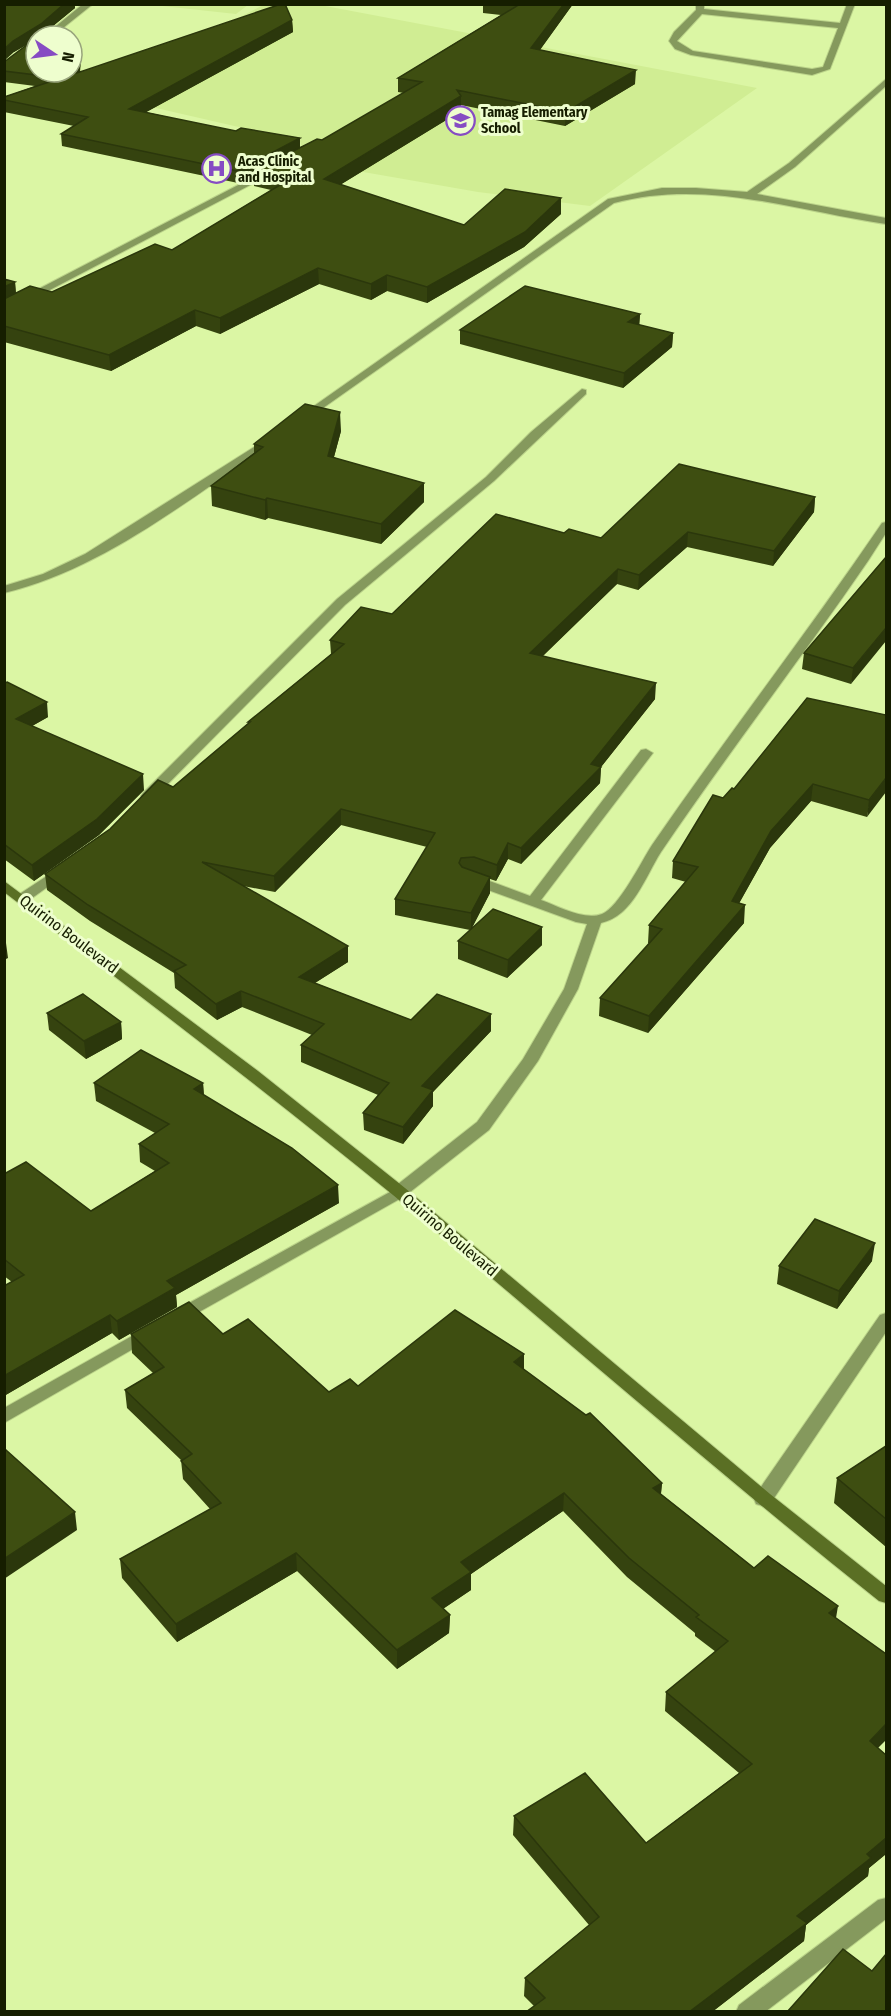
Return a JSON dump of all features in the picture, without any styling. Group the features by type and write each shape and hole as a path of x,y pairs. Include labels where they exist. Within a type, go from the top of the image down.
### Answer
{"main road":[{"name":"Quirino Boulevard","path":"4,885 253,1074 399,1192 763,1499 886,1596"}],"street":[{"path":"63,24 89,4"},
{"path":"843,26 700,8 673,41 678,47 691,52 804,71 819,71 826,69 843,26 850,4"},
{"path":"749,195 792,165 886,82"},
{"path":"4,311 276,169"},
{"path":"293,424 611,201 632,194 692,189 749,195 886,221"},
{"path":"138,807 341,602 490,479 582,392"},
{"path":"4,590 21,586 64,569 130,532 283,431"},
{"path":"468,878 581,919 596,921 606,919 626,900 641,872 727,749 835,603 886,525"},
{"path":"533,901 646,753"},
{"path":"22,898 77,859"},
{"path":"4,1417 399,1192 483,1126 530,1060 571,989 596,921"},
{"path":"763,1499 886,1319"},
{"path":"747,2012 886,1907"}],"shaded area":[{"name":"Tamag Elementary School","path":"265,4 320,5 757,88 590,206 478,192 306,162 300,141 117,99 173,52"},
{"path":"153,5 248,5 236,14"}],"building":[{"path":"4,4 64,4 41,24 24,24 24,34 4,49"},
{"path":"285,4 292,20 129,109 236,131 241,128 300,138 237,171 61,134 88,117 4,100 4,97 43,84 84,84 84,71"},
{"path":"520,4 564,4 531,48 636,70 566,112 457,90 461,96 324,179 464,225 505,189 561,198 525,232 427,287 387,275 371,284 318,268 220,318 195,310 109,355 4,326 4,299 30,286 52,292 155,244 172,250 290,179 254,171 317,139 322,140 422,82 398,78"},
{"path":"24,47 24,73 4,71 4,62"},
{"path":"4,279 15,282 4,287"},
{"path":"525,286 640,314 628,322 673,333 624,373 460,330"},
{"path":"305,404 340,412 328,456 424,483 381,524 267,498 265,500 211,486 263,447 254,444"},
{"path":"679,464 815,497 774,551 688,532 639,575 618,569 530,653 656,683 591,764 601,767 521,848 508,843 497,865 474,857 461,858 459,863 462,867 490,877 471,913 395,899 435,833 341,809 274,876 202,862 348,946 299,977 411,1020 437,994 491,1014 422,1086 433,1090 403,1127 363,1113 389,1083 301,1045 324,1024 241,991 216,1004 174,971 186,965 88,905 45,874 110,829 158,780 173,787 344,644 330,640 361,607 392,614 496,514 564,533 569,529 601,538"},
{"path":"886,557 886,628 853,668 804,653"},
{"path":"7,682 47,702 16,719 143,774 97,819 32,865 4,844 4,684"},
{"path":"807,698 886,715 886,778 869,800 813,784 771,831 732,901 745,905 649,1016 600,998 662,929 649,925 698,867 673,861 713,795 723,798 732,788 734,789"},
{"path":"493,909 542,927 508,960 458,941"},
{"path":"83,994 121,1022 84,1041 47,1013"},
{"path":"141,1050 203,1083 194,1089 292,1148 338,1185 167,1281 175,1288 117,1321 110,1315 4,1376 4,1286 24,1275 4,1259 4,1174 26,1162 91,1211 169,1163 139,1144 169,1124 94,1083"},
{"path":"815,1219 875,1243 839,1291 779,1266"},
{"path":"189,1302 223,1334 248,1319 329,1392 350,1379 358,1386 455,1310 524,1354 514,1362 586,1415 590,1413 662,1483 653,1488 754,1568 768,1556 838,1606 829,1613 886,1654 886,1724 870,1741 886,1755 886,1838 867,1854 871,1858 797,1916 807,1923 689,2012 526,2012 545,1998 525,1978 599,1917 514,1816 585,1773 646,1843 752,1764 666,1692 728,1641 696,1617 699,1615 629,1558 564,1493 461,1562 471,1572 432,1598 450,1615 397,1650 296,1553 176,1624 120,1559 221,1503 181,1461 192,1454 125,1390 164,1367 131,1334"},
{"path":"886,1446 886,1519 837,1478"},
{"path":"6,1450 75,1512 4,1559 4,1451"},
{"path":"843,1949 872,1971 886,1954 886,2012 787,2012"}],"place":[{"name":"Tamag Elementary School","path":"460,120"},
{"name":"Acas Clinic and Hospital","path":"217,169"}]}
